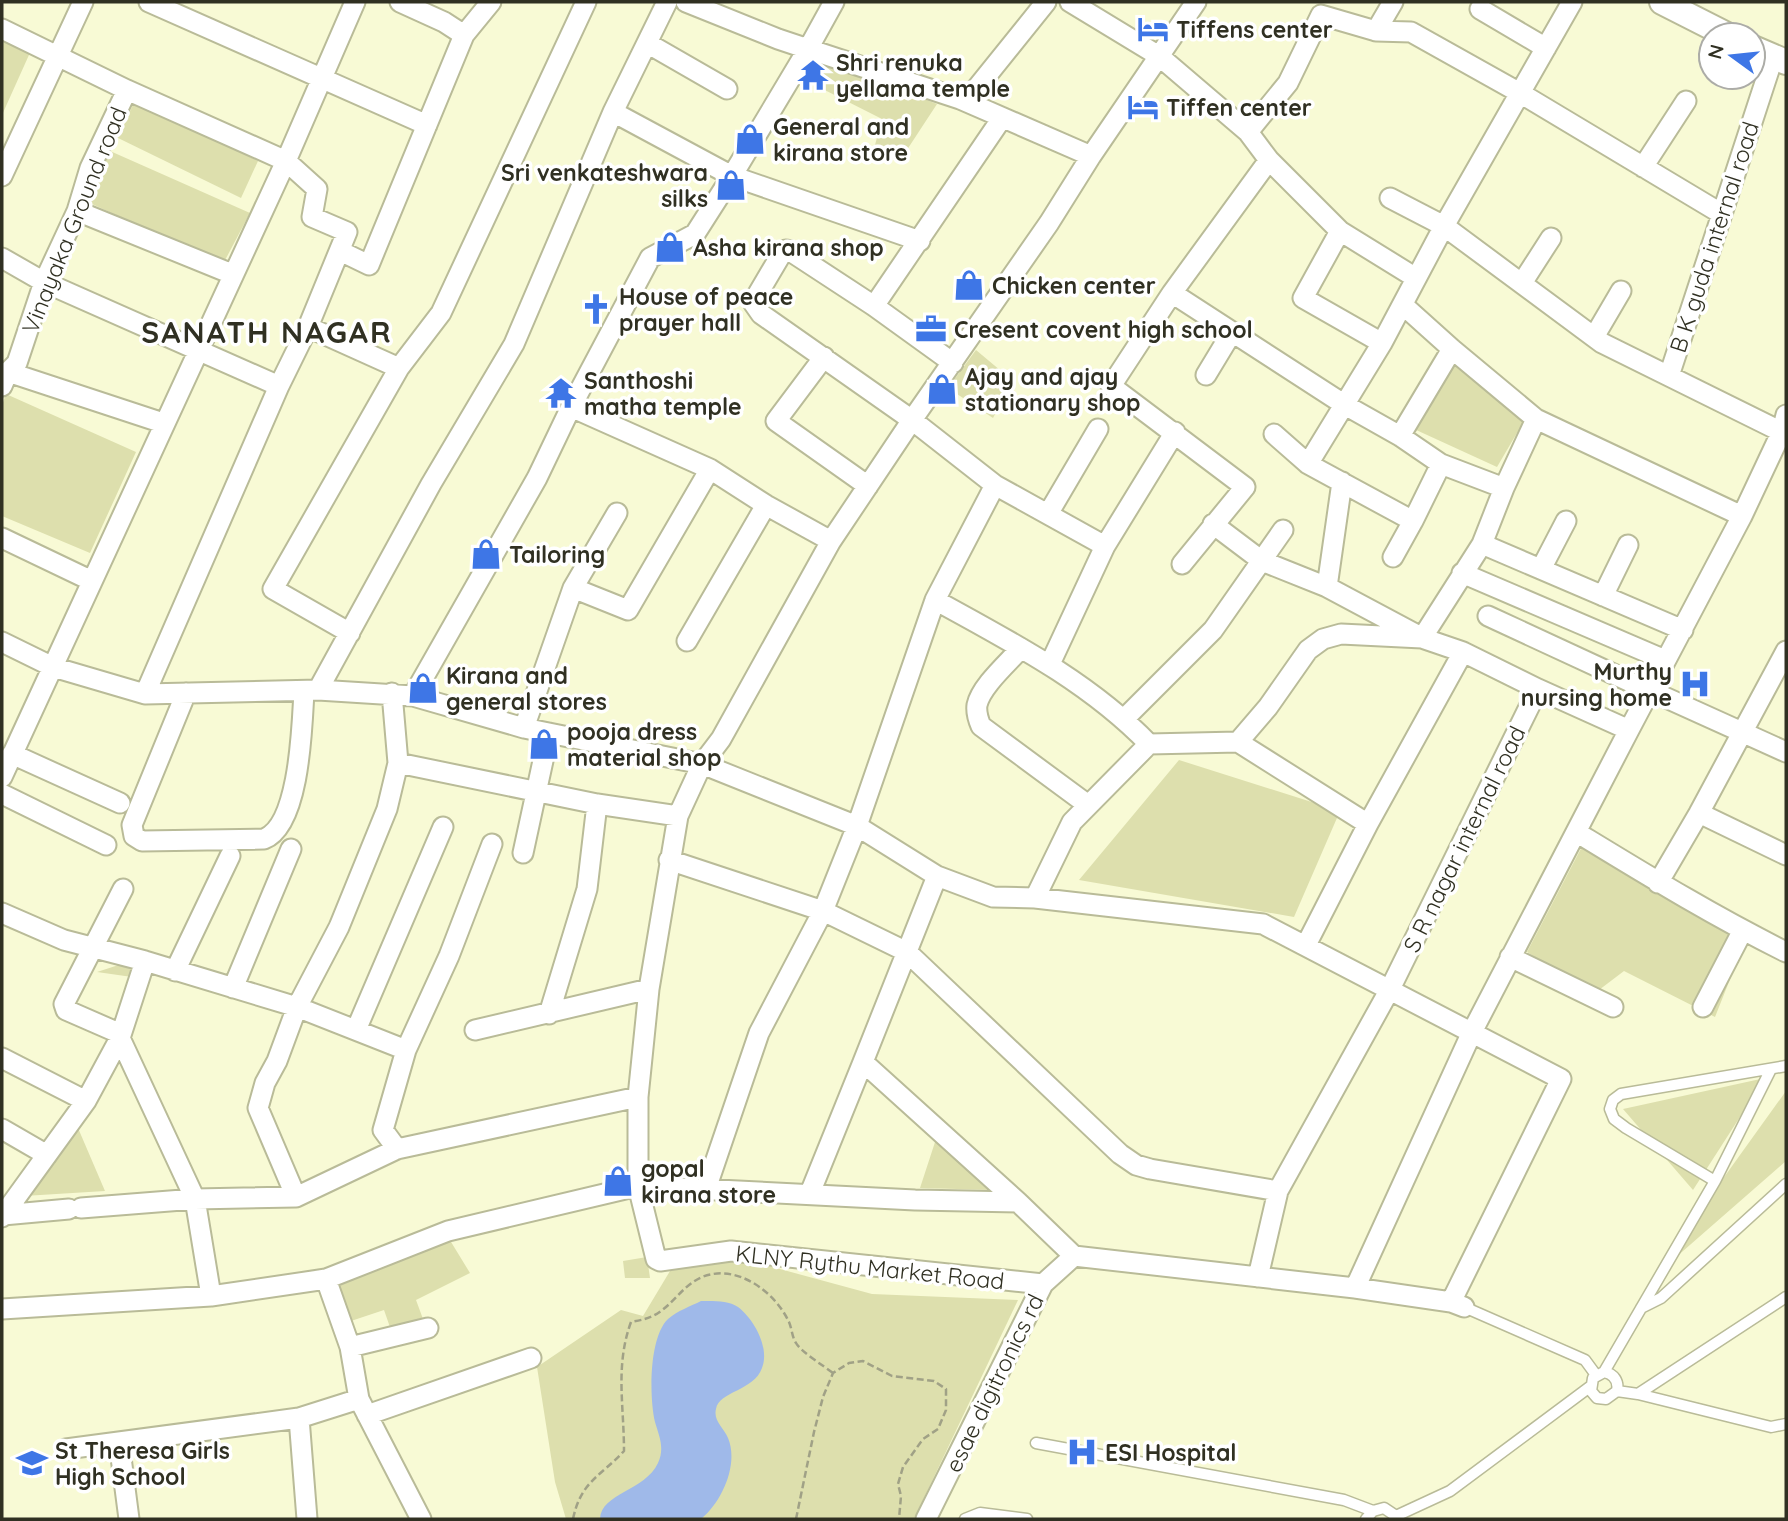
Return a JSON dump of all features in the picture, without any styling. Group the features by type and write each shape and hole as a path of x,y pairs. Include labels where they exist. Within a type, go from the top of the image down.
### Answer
{"street":[{"path":"2,176 83,2"},
{"path":"149,2 427,125"},
{"path":"120,803 5,768 286,161 355,2"},
{"path":"400,2 464,34"},
{"path":"340,251 369,265 464,34 491,2"},
{"path":"350,633 273,589 399,368 441,313 586,2"},
{"path":"186,693 132,825 134,836 142,841 264,839 274,836 284,819 299,766 311,691 350,633 431,484 514,344 613,112 667,2"},
{"path":"686,2 714,6 778,40 960,99 1091,156"},
{"path":"413,696 537,478 571,407 650,258 695,234 834,2"},
{"path":"960,99 976,89 1045,2"},
{"path":"1070,2 1159,56 1248,132 1269,160 1340,231 1416,278"},
{"path":"638,1186 638,1097 649,989 678,816 702,764 720,739 831,541 1049,223 1091,156 1196,2"},
{"path":"1376,31 1393,2"},
{"path":"1308,464 1382,343 1444,226 1572,2"},
{"path":"1662,2 1699,21"},
{"path":"1480,9 1546,48"},
{"path":"1248,132 1288,83 1321,15 1376,31 1410,32 1520,93 1722,214"},
{"path":"2,29 127,90 286,161 317,189 312,217 347,232 308,327 279,386 145,694"},
{"path":"647,43 727,89"},
{"name":"B K guda internal road","path":"1669,376 1771,56"},
{"name":"Vinayaka Ground road","path":"5,379 17,363 44,282 76,211 90,168 127,90"},
{"path":"1643,167 1686,101"},
{"path":"613,112 732,176 920,241"},
{"path":"874,306 1002,118"},
{"path":"1182,564 1245,487 1111,386 1172,293 1269,160"},
{"path":"1355,1289 1472,1032 1665,660 1683,631 1785,427 1669,376 1594,337 1444,226 1390,198"},
{"path":"76,211 232,274"},
{"path":"1340,231 1303,298 1382,343"},
{"path":"1522,283 1551,239"},
{"path":"953,363 874,306 790,251 782,253 756,297 756,309 912,420 995,485 1105,546"},
{"path":"2,258 44,282 279,386"},
{"path":"1594,337 1621,291"},
{"path":"1172,293 1441,464 1504,488"},
{"path":"1402,304 1536,419 1742,516"},
{"path":"308,327 399,368"},
{"path":"1206,375 1232,332"},
{"path":"1400,436 1452,349"},
{"path":"824,358 776,421 868,486"},
{"path":"5,379 163,423"},
{"path":"571,407 710,469 766,505 831,541"},
{"path":"1422,638 1482,544 1536,419"},
{"path":"1048,514 1097,429"},
{"path":"1050,664 1105,546 1175,432"},
{"path":"1274,434 1308,464 1413,521"},
{"path":"1392,557 1441,464"},
{"path":"573,588 628,610 710,469"},
{"path":"1327,587 1342,482"},
{"path":"706,1189 759,1032 823,911 857,826 934,600 995,485"},
{"path":"687,641 766,505"},
{"path":"524,727 573,588 617,513"},
{"path":"1541,569 1566,521"},
{"path":"1213,524 1262,561 1327,587 1422,638 1463,652 1629,730"},
{"path":"1124,719 1213,630 1283,530"},
{"path":"2,538 92,581"},
{"path":"1482,544 1683,631"},
{"path":"1603,596 1628,545"},
{"path":"1462,573 1665,660"},
{"path":"934,600 1050,664 1124,719 1149,744"},
{"path":"1488,616 1786,752"},
{"path":"1238,743 1268,707 1308,650 1323,639 1341,634 1422,638"},
{"path":"2,642 53,667 145,694 311,691 413,696 549,733 702,764 857,826 937,876 993,897 1035,898 1263,924 1561,1079 1457,1305 1355,1289 1074,1256 863,1062"},
{"path":"1021,648 983,691 977,705 977,717 981,726 1088,805"},
{"path":"1658,883 1786,651"},
{"path":"1306,945 1368,824 1463,652"},
{"name":"S R nagar internal road","path":"1258,1277 1278,1191 1390,989 1538,689"},
{"path":"296,1197 258,1108 265,1083 277,1062 297,1007 339,927 387,809 398,763 393,694"},
{"path":"523,853 549,733"},
{"path":"1035,898 1072,822 1149,744 1238,743 1368,824"},
{"path":"398,763 597,804 678,816"},
{"path":"2,794 106,845"},
{"path":"549,1014 587,889 597,804"},
{"path":"1699,813 1786,855"},
{"path":"356,1030 443,827"},
{"path":"1576,832 1658,883 1786,951"},
{"path":"397,1149 383,1130 406,1049 449,956 492,844"},
{"path":"233,988 290,849"},
{"path":"176,971 230,856"},
{"path":"669,860 823,911 907,952 1128,1159 1150,1169 1278,1191"},
{"path":"810,1193 937,876"},
{"path":"123,890 65,1000 64,1008 121,1036 195,1199 211,1296"},
{"path":"2,913 64,940 145,961 297,1007 406,1049"},
{"path":"1703,1007 1743,930"},
{"path":"1510,957 1613,1007"},
{"path":"2,1216 86,1101 121,1036 145,961"},
{"path":"475,1030 649,989"},
{"path":"2,1058 86,1101"},
{"path":"2,1216 195,1199 296,1197 397,1149 638,1097"},
{"path":"2,1129 47,1155"},
{"path":"2,1308 211,1296 326,1279 449,1231 638,1186 915,1200 1018,1202"},
{"name":"KLNY Rythu Market Road","path":"638,1186 656,1259 660,1261 730,1251 1043,1284"},
{"name":"esae digitronics rd","path":"926,1519 1043,1284 1074,1256"},
{"path":"326,1279 350,1348 363,1407 421,1519"},
{"path":"350,1348 428,1328"},
{"path":"66,1449 363,1407 531,1358"},
{"path":"299,1418 307,1519"},
{"path":"118,1442 129,1519"}],"lane":[{"path":"1715,1181 1614,1119 1610,1109 1613,1100 1621,1094 1786,1066"},
{"path":"1036,1443 1344,1500 1370,1515 1384,1508 1396,1517 1450,1491 1591,1387 1715,1181 1771,1069"},
{"path":"1641,1308 1661,1298 1786,1184"},
{"path":"1638,1394 1786,1297"},
{"path":"1457,1305 1586,1360 1600,1373 1615,1378 1617,1391 1611,1398 1602,1399 1594,1395 1591,1387"},
{"path":"1617,1391 1770,1427 1786,1424"},
{"path":"965,1519 980,1514 1027,1519"}],"path":[{"path":"573,1519 582,1492 594,1477 624,1451 621,1366 624,1343 631,1322 661,1311 693,1281 710,1274 734,1275 768,1293 790,1324 796,1344 834,1373"},
{"path":"796,1519 823,1397 834,1373 849,1363 863,1361 892,1376 934,1381 946,1389 946,1410 938,1429 923,1439 902,1467 898,1484 901,1496 898,1519"}],"green space":[{"path":"2,32 33,46 2,115"},
{"path":"808,55 937,104 899,162 875,145 882,119 797,76"},
{"path":"135,100 258,161 241,198 118,138"},
{"path":"101,147 250,213 223,264 81,199"},
{"path":"976,350 1013,381 993,418 948,388"},
{"path":"1452,358 1524,421 1497,467 1414,429"},
{"path":"6,394 136,452 90,553 2,516 2,405"},
{"path":"1179,760 1340,811 1294,917 1079,880"},
{"path":"1587,837 1748,934 1715,1017 1624,971 1595,993 1527,952"},
{"path":"134,960 132,977 97,972"},
{"path":"1765,1078 1693,1190 1623,1109"},
{"path":"1786,1091 1786,1161 1651,1279"},
{"path":"78,1128 105,1191 24,1196"},
{"path":"937,1136 995,1190 920,1188"},
{"path":"448,1237 470,1273 416,1300 423,1319 391,1330 384,1310 348,1322 334,1288"},
{"path":"732,1256 872,1294 1018,1300 914,1519 566,1519 555,1482 537,1367 621,1310 643,1316 673,1266"},
{"path":"647,1257 650,1278 625,1278 623,1261"}],"water":[{"path":"701,1301 725,1302 738,1307 755,1326 764,1352 758,1376 723,1398 716,1409 716,1417 731,1448 730,1471 722,1493 701,1519 600,1519 602,1510 608,1503 644,1480 658,1463 661,1447 653,1411 651,1383 657,1339 668,1319"}],"place":[{"name":"Tiffens center","path":"1153,29"},
{"name":"Shri renuka yellama temple","path":"813,75"},
{"name":"Tiffen center","path":"1143,107"},
{"name":"General and kirana store","path":"750,139"},
{"name":"Sri venkateshwara silks","path":"731,185"},
{"name":"Asha kirana shop","path":"670,247"},
{"name":"Chicken center","path":"969,285"},
{"name":"House of peace prayer hall","path":"596,309"},
{"name":"Cresent covent high school","path":"931,329"},
{"name":"Ajay and ajay stationary shop","path":"942,389"},
{"name":"Santhoshi matha temple","path":"561,393"},
{"name":"Tailoring","path":"486,554"},
{"name":"Murthy nursing home","path":"1695,684"},
{"name":"Kirana and general stores","path":"423,688"},
{"name":"pooja dress material shop","path":"544,744"},
{"name":"gopal kirana store","path":"618,1181"},
{"name":"ESI Hospital","path":"1082,1452"},
{"name":"St Theresa Girls High School","path":"32,1463"}],"district":[{"name":"SANATH NAGAR","path":"267,332"}]}
